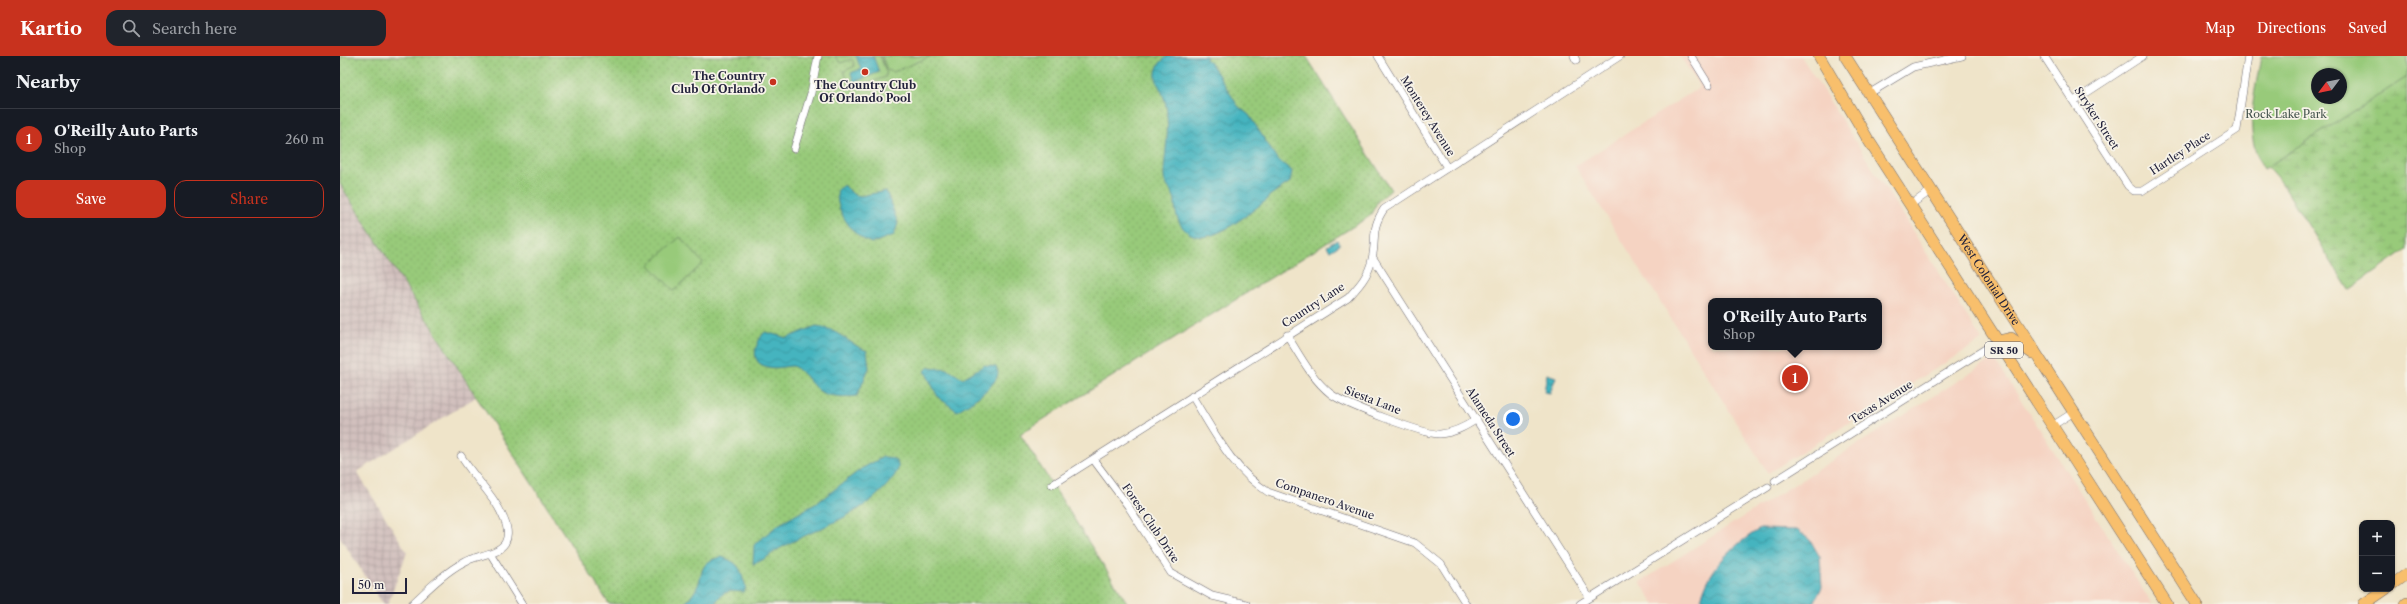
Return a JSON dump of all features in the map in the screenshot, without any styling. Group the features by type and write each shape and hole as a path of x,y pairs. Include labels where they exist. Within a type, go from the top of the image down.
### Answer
{"main road":[{"name":"SR 50","path":"1820,56 1910,204 2166,604"},
{"name":"West Colonial Drive","path":"1845,56 2197,604"},
{"path":"1998,341 2011,338 2019,342 2039,358"},
{"path":"2395,582 2407,574"},
{"path":"2364,604 2382,592"}],"street":[{"path":"794,149 810,93 818,56"},
{"name":"Monterey Avenue","path":"1378,56 1446,166"},
{"name":"Country Lane","path":"1052,485 1287,335 1348,298 1365,277 1373,258 1374,230 1384,209 1446,166 1620,56"},
{"path":"1691,56 1709,85"},
{"path":"1870,93 1913,67 1962,56"},
{"name":"Stryker Street","path":"2044,56 2128,186 2134,191"},
{"path":"2074,101 2144,56"},
{"name":"Hartley Place","path":"2134,191 2142,191 2237,130 2248,56"},
{"path":"1910,204 1932,190"},
{"name":"Alameda Street","path":"1373,258 1590,598"},
{"name":"Siesta Lane","path":"1287,335 1314,378 1331,394 1350,405 1439,434 1459,430 1476,419"},
{"name":"Texas Avenue","path":"1775,482 1998,341"},
{"name":"Companero Avenue","path":"1192,396 1234,464 1250,480 1268,492 1382,529 1415,543 1441,564 1466,604"},
{"path":"2052,426 2074,412"},
{"path":"412,604 434,583 464,562 490,553 505,543 507,529 495,503 461,456"},
{"name":"Forest Club Drive","path":"1093,460 1128,506 1171,573 1212,596 1246,604"},
{"path":"1580,604 1768,486"},
{"path":"490,553 522,604"}],"shaded area":[{"path":"1680,56 1801,56 1982,340 1768,473 1575,166 1700,87"},
{"path":"340,184 476,397 357,472 407,552 388,604 383,604 340,537"},
{"path":"1994,358 2152,604 1654,604 1640,582"}],"green space":[{"name":"The Country Club Of Orlando","path":"340,56 1306,56 1391,190 1378,201 1370,216 1020,434 1128,604 609,604 340,184"},
{"name":"The Country Club Of Orlando Pool","path":"835,56 880,56 887,74 885,75 886,77 851,89 844,71 855,66 852,59 841,63"},
{"path":"882,56 932,56 893,72 887,70"},
{"name":"Rock Lake Park","path":"2261,56 2407,56 2407,77 2264,169 2257,156 2253,142 2252,114"},
{"path":"2407,56 2407,249 2349,290 2281,182 2263,162 2298,58"},
{"path":"680,237 703,263 674,291 649,265"}],"water":[{"name":"The Country Club Of Orlando Pool","path":"856,56 873,56 879,72 854,82 851,73 861,69"},
{"path":"1168,56 1206,56 1206,60 1212,65 1238,106 1249,115 1277,159 1292,171 1290,182 1269,196 1267,200 1243,218 1223,230 1204,237 1191,234 1182,227 1177,218 1173,195 1164,180 1167,112 1156,73 1160,63"},
{"path":"844,185 854,195 861,196 886,191 898,223 894,235 872,243 865,240 852,229 842,213 837,197 838,189"},
{"path":"1337,240 1340,245 1330,251 1327,246"},
{"path":"816,326 829,329 867,351 869,368 857,396 825,394 817,389 801,372 793,366 776,368 769,367 757,360 755,355 757,345 765,332 787,338"},
{"path":"985,365 996,367 998,372 997,377 988,389 957,411 938,397 925,371 929,367 947,369 963,378"},
{"path":"1547,374 1556,377 1550,393 1544,392"},
{"path":"883,457 894,459 896,461 898,465 897,471 892,479 869,502 856,511 784,546 753,564 754,545 758,541 778,525 817,503 861,469"},
{"path":"1760,529 1797,530 1810,540 1820,557 1822,587 1814,603 1700,604 1708,580 1722,560 1739,543"},
{"path":"722,557 734,562 740,570 745,586 744,592 735,591 724,593 715,604 684,604 699,584 703,570 708,562"}],"place":[{"name":"The Country Club Of Orlando Pool","path":"865,72"},
{"name":"The Country Club Of Orlando","path":"773,82"},
{"name":"O'Reilly Auto Parts","path":"1795,378"}]}
